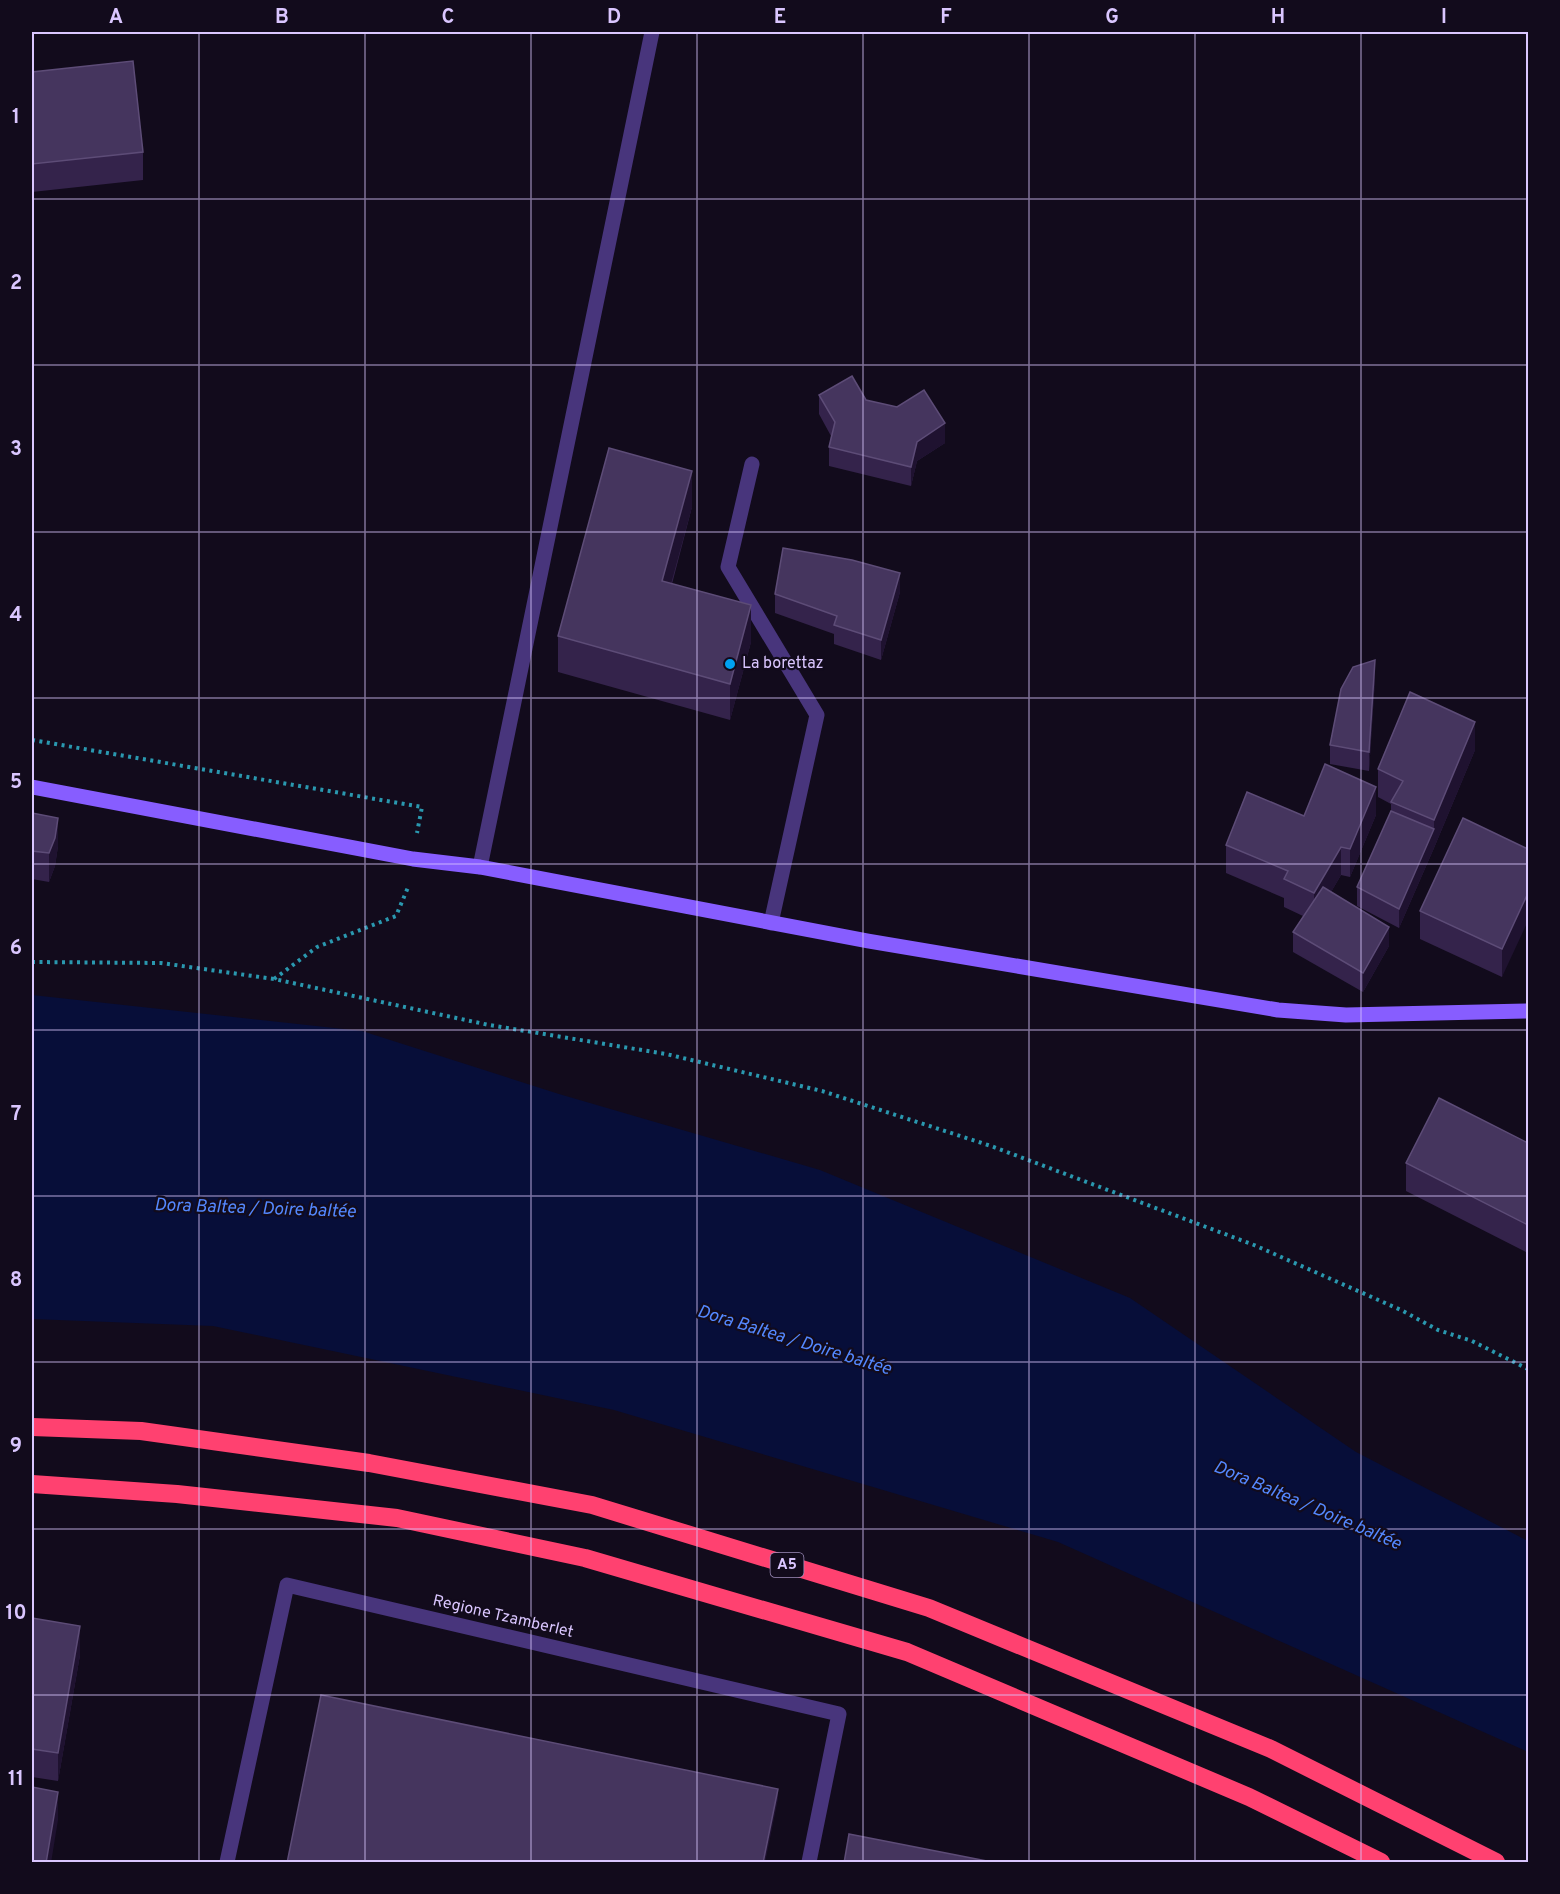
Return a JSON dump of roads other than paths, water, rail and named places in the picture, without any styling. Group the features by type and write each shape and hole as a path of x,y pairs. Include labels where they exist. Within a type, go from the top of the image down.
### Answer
{"highway":[{"name":"A5","path":"32,1427 141,1431 369,1463 592,1505 929,1608 1271,1749 1496,1863"},
{"path":"32,1484 177,1494 397,1518 585,1558 907,1652 1249,1797 1382,1863"}],"main road":[{"path":"32,787 413,859 480,867 868,941 1278,1010 1346,1016 1528,1011"}],"street":[{"path":"480,867 652,32"},
{"path":"752,464 728,567 816,715 771,923"},
{"name":"Regione Tzamberlet","path":"227,1863 287,1585 839,1714 810,1863"}],"water":[{"name":"Dora Baltea / Doire baltée","path":"32,995 362,1031 559,1094 820,1170 1130,1298 1356,1452 1528,1541 1528,1752 1058,1542 614,1410 213,1326 32,1319"}],"place":[{"name":"La borettaz","path":"730,664"}]}
